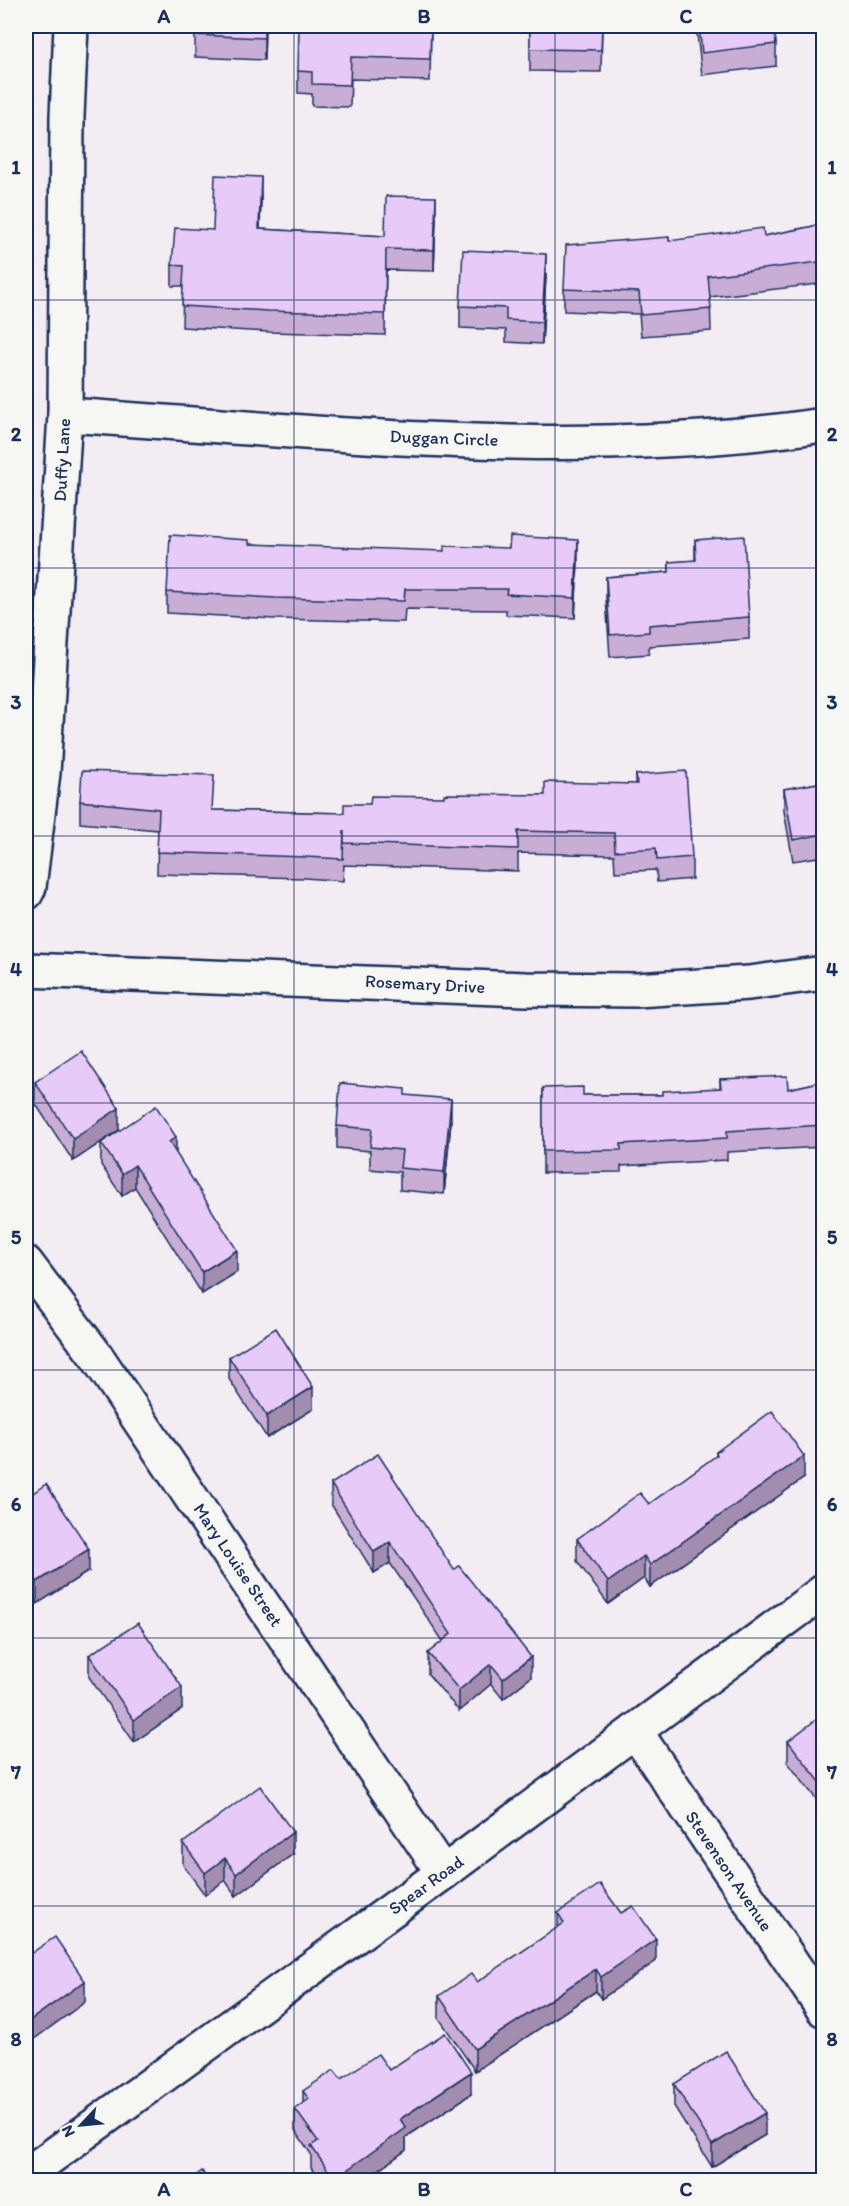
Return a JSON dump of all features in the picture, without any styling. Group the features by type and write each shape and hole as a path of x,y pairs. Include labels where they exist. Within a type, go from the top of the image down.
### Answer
{"street":[{"name":"Duffy Lane","path":"26,893 43,773 64,416 67,116 71,26"},
{"name":"Duggan Circle","path":"64,416 388,436 530,441 647,440 824,424"},
{"name":"Rosemary Drive","path":"26,970 526,989 636,990 749,983 824,973"},
{"name":"Mary Louise Street","path":"26,1263 97,1357 443,1873"},
{"name":"Spear Road","path":"26,2175 443,1873 824,1591"},
{"name":"Stevenson Avenue","path":"635,1731 824,2010"}],"building":[{"path":"195,26 264,26 264,38 195,35"},
{"path":"299,26 431,26 430,59 351,57 350,85 312,84 312,72 298,71"},
{"path":"530,26 602,26 601,50 530,49"},
{"path":"699,26 774,26 776,44 702,53"},
{"path":"215,175 261,177 259,229 385,236 386,196 436,197 434,250 386,249 385,314 182,306 184,266 172,265 175,228 213,230"},
{"path":"824,224 824,281 822,281 818,262 708,276 711,309 641,315 639,292 564,289 566,245 669,237 669,241 763,228 764,236"},
{"path":"463,250 546,254 542,322 506,320 506,308 460,306"},
{"path":"170,535 249,540 249,544 444,551 444,546 509,548 510,536 578,540 575,598 506,594 507,589 405,589 404,601 275,598 167,592"},
{"path":"744,536 749,617 649,625 649,632 610,635 606,577 669,572 669,562 696,560 695,540"},
{"path":"82,771 214,775 212,810 344,813 344,804 370,804 371,796 545,795 545,782 637,784 636,775 686,771 692,857 657,860 656,848 615,851 614,833 518,831 518,849 344,843 344,830 343,859 157,852 159,809 80,801"},
{"path":"824,782 824,834 793,840 784,789"},
{"path":"81,1051 119,1108 73,1139 35,1082"},
{"path":"787,1076 788,1089 824,1081 824,1125 727,1131 727,1138 621,1144 621,1150 543,1151 543,1088 583,1087 583,1095 662,1095 662,1091 721,1088 720,1079"},
{"path":"340,1083 405,1089 405,1095 451,1099 444,1172 400,1168 402,1150 370,1147 372,1129 337,1126"},
{"path":"156,1106 176,1137 169,1142 237,1250 202,1272 135,1165 122,1174 101,1143"},
{"path":"276,1328 313,1387 267,1416 229,1357"},
{"path":"772,1411 804,1456 650,1565 644,1556 608,1582 577,1539 640,1493 649,1504 717,1455 716,1452"},
{"path":"378,1454 454,1570 459,1566 531,1657 503,1679 491,1664 459,1690 428,1653 451,1634 390,1542 374,1552 331,1484"},
{"path":"46,1484 89,1549 37,1582 26,1564 26,1498"},
{"path":"138,1623 182,1687 134,1720 89,1655"},
{"path":"817,1719 824,1727 824,1787 788,1741"},
{"path":"260,1786 293,1832 236,1874 225,1858 205,1873 183,1843"},
{"path":"600,1884 621,1913 633,1906 656,1939 601,1977 596,1969 475,2049 439,1996 471,1974 477,1982 564,1923 558,1913"},
{"path":"55,1937 85,1981 26,2023 26,1957"},
{"path":"445,2033 471,2072 400,2119 406,2128 334,2179 311,2146 318,2141 295,2109 309,2099 303,2091 334,2070 341,2079 378,2054 389,2070"},
{"path":"726,2051 765,2113 712,2145 674,2084"},
{"path":"202,2171 208,2181 189,2181"}]}
